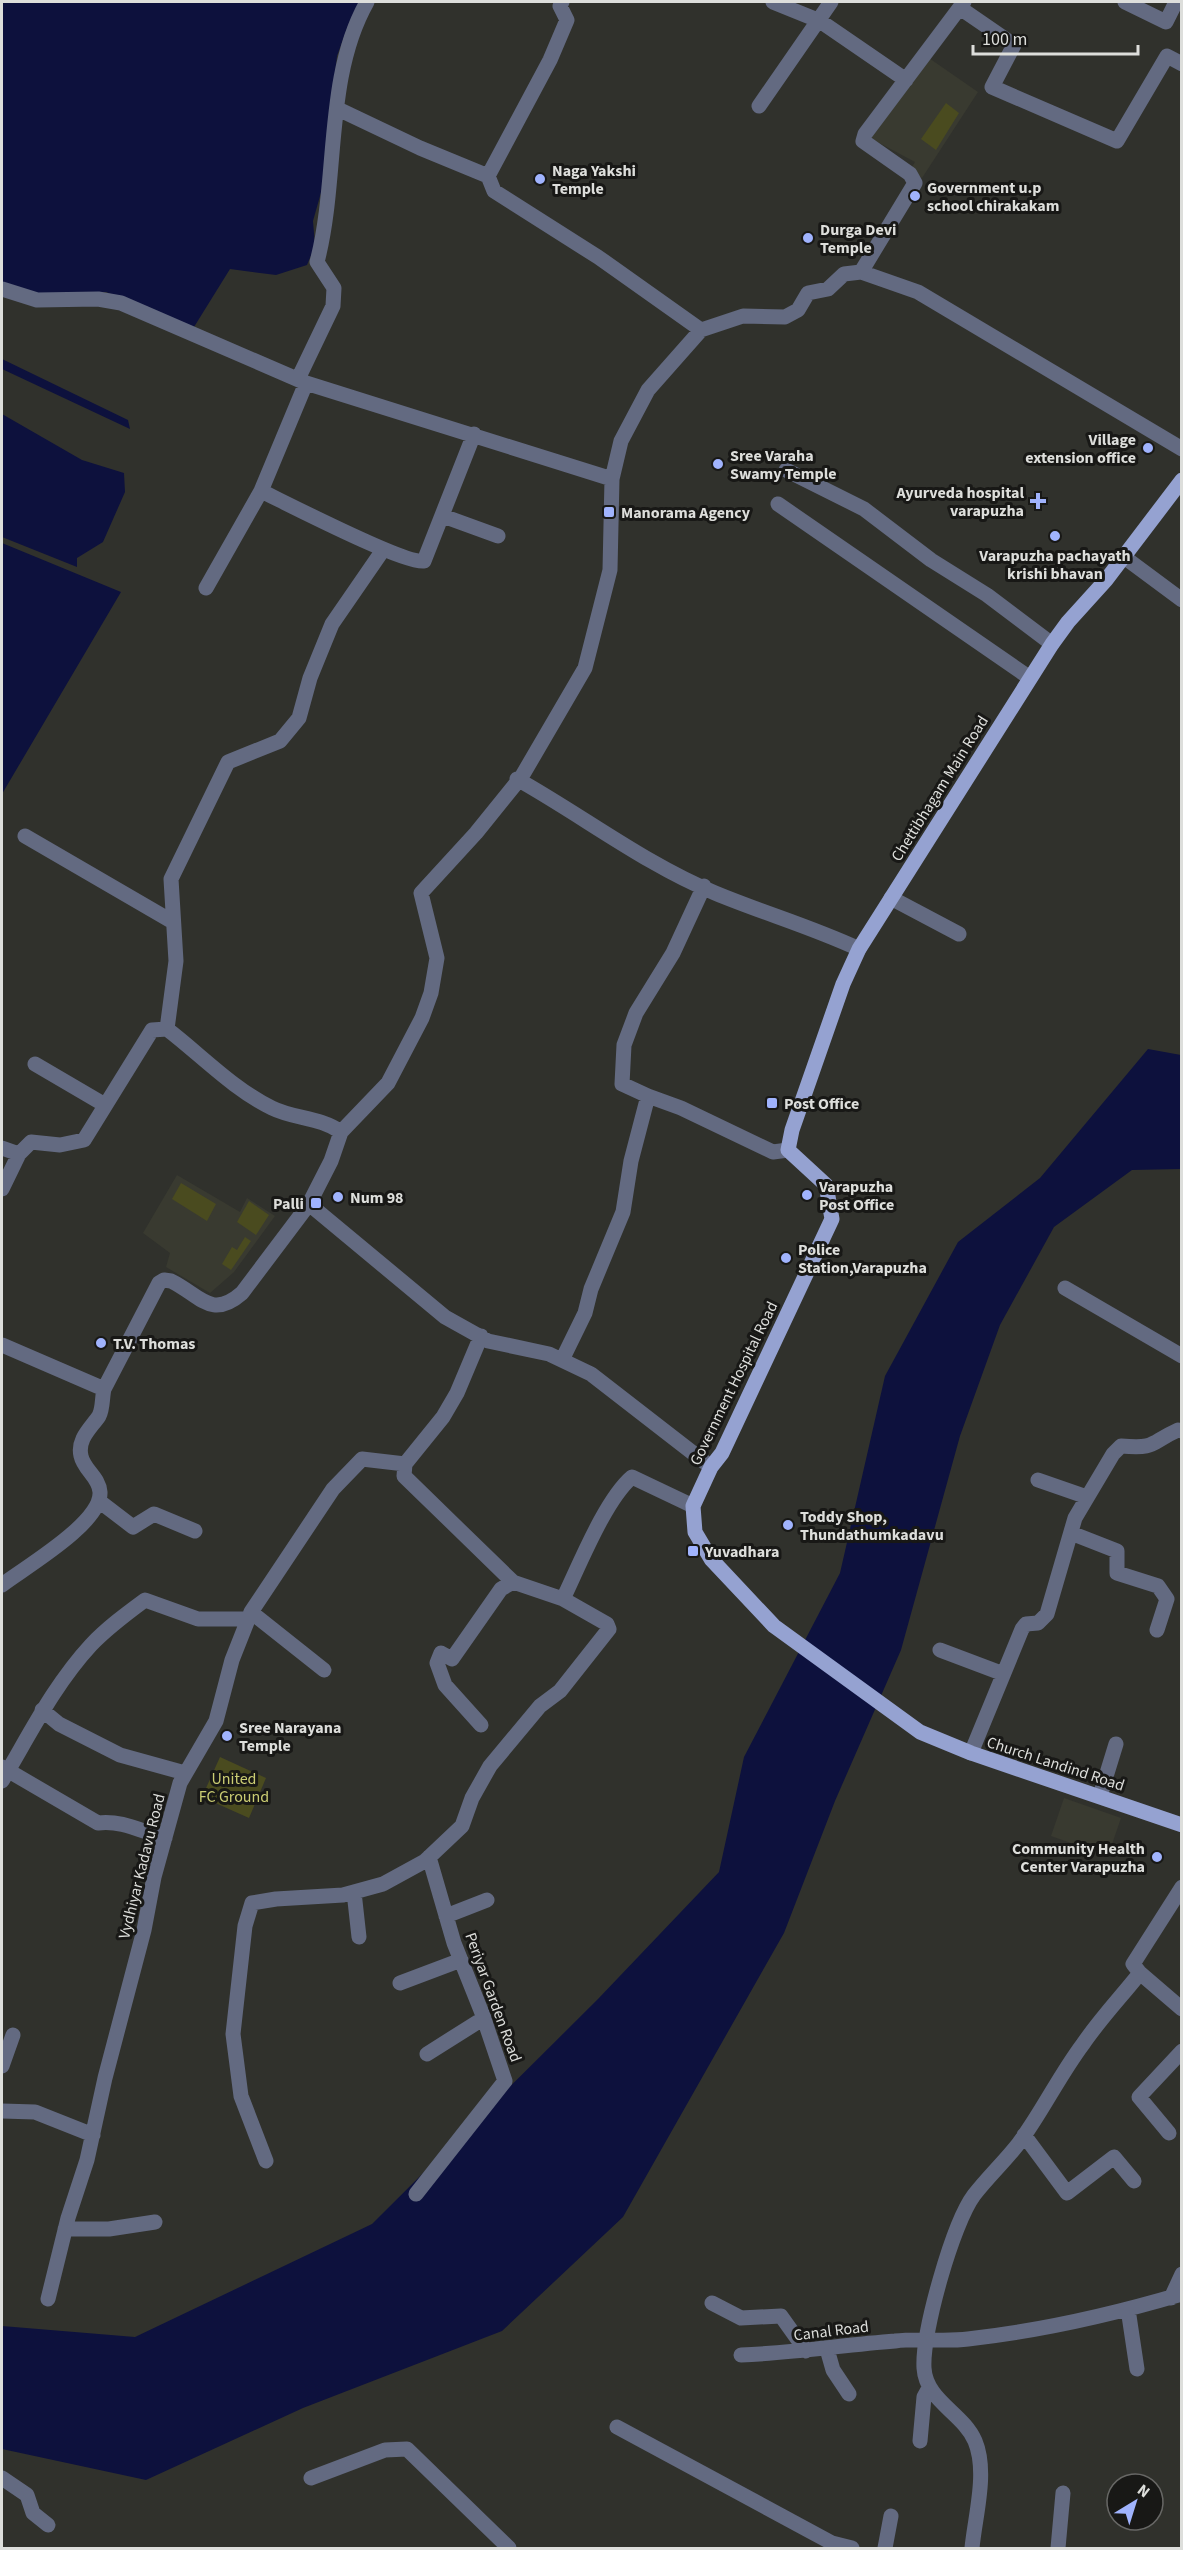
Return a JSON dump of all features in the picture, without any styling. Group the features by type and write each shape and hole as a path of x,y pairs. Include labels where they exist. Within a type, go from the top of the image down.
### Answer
{"main road":[{"name":"Chettibhagam Main Road","path":"788,1150 792,1130 843,984 859,949 1052,644 1124,557 1182,480"},
{"name":"Government Hospital Road","path":"693,1506 711,1467 722,1453 832,1220 826,1185 788,1150"},
{"name":"Church Landind Road","path":"693,1506 695,1532 711,1559 774,1626 920,1732 971,1754 1182,1825"}],"street":[{"path":"206,588 261,491 333,306 334,288 317,262 325,230 345,54 357,21 367,2"},
{"path":"488,176 550,60 567,20 560,6 562,2"},
{"path":"773,2 820,21 906,80"},
{"path":"759,106 831,2"},
{"path":"1125,2 1166,22 1176,2"},
{"path":"861,272 915,183 910,174 863,141 962,5 1014,45 992,87 1117,141 1167,56 1182,64"},
{"path":"338,109 420,148 488,176 494,191 598,257 701,330"},
{"path":"2,1585 70,1536 99,1501 100,1491 95,1476 81,1456 81,1449 91,1424 100,1414 104,1389 159,1283 164,1280 171,1281 212,1306 229,1304 242,1293 309,1204 331,1161 341,1132 388,1083 407,1050 431,993 437,958 421,893 476,833 517,779 543,742 585,668 610,570 612,479 621,441 648,390 701,330 743,316 785,317 798,310 808,294 828,289 844,274 861,272 926,296 1182,449"},
{"path":"2,289 37,300 98,299 121,303 302,381 612,479"},
{"path":"261,491 359,536 383,550 418,562 424,561 474,434"},
{"path":"786,470 864,509 932,561 987,595 1052,644"},
{"path":"778,504 1030,678"},
{"path":"443,516 498,536"},
{"path":"167,1029 176,973 171,879 228,762 280,741 299,718 310,678 332,624 383,550"},
{"path":"1124,557 1182,600"},
{"path":"517,779 632,849 713,892 810,927 859,949"},
{"path":"25,836 173,922"},
{"path":"704,886 673,953 636,1013 624,1046 622,1084 681,1108 773,1152 788,1150"},
{"path":"891,898 959,934"},
{"path":"2,1189 19,1154 31,1142 60,1145 84,1140 152,1030 167,1029 273,1109 330,1124 341,1132"},
{"path":"35,1064 105,1105"},
{"path":"562,1360 585,1313 591,1289 623,1212 631,1161 648,1096"},
{"path":"2,1148 19,1154"},
{"path":"309,1204 445,1317 488,1341 549,1354 591,1374 711,1467"},
{"path":"1065,1288 1182,1356"},
{"path":"266,2161 242,2096 233,2034 245,1926 252,1903 354,1892 383,1884 429,1857 462,1826 472,1798 490,1766 540,1706 560,1691 609,1629 607,1624 563,1599 513,1582 404,1476 405,1464 443,1417 457,1393 481,1336"},
{"path":"2,1345 104,1389"},
{"path":"971,1754 1001,1673 1022,1629 1026,1624 1038,1623 1047,1614 1075,1518 1113,1454 1121,1446 1152,1447 1168,1434 1178,1430 1182,1431"},
{"name":"Vydhiyar Kadavu Road","path":"48,2299 65,2229 93,2135 165,1838 185,1773 216,1721 232,1660 250,1616 333,1489 348,1470 362,1459 405,1464"},
{"path":"563,1599 623,1484 632,1477 693,1506"},
{"path":"1038,1480 1088,1497"},
{"path":"99,1501 133,1527 154,1514 195,1531"},
{"path":"1071,1533 1117,1551 1117,1573 1158,1586 1167,1599 1157,1630"},
{"path":"481,1725 446,1685 437,1663 441,1653 452,1659 501,1589 513,1582"},
{"path":"165,1838 131,1825 98,1823 4,1772 42,1710 91,1645 114,1623 145,1600 198,1619 250,1616 324,1670"},
{"path":"940,1650 1001,1673"},
{"path":"42,1710 59,1724 120,1755 185,1773"},
{"path":"1100,1796 1116,1744"},
{"name":"Periyar Garden Road","path":"416,2194 505,2080 446,1916 429,1857"},
{"path":"1182,1887 1136,1955 1133,1964 1140,1974 1182,2010"},
{"path":"354,1892 359,1937"},
{"path":"446,1916 487,1900"},
{"path":"400,1983 461,1960"},
{"path":"972,2548 981,2466 978,2449 966,2427 929,2388 924,2369 926,2340 936,2293 966,2208 974,2195 1024,2135 1082,2045 1140,1974"},
{"path":"427,2054 484,2018"},
{"path":"2,2066 13,2035"},
{"path":"1168,2133 1138,2097 1182,2051"},
{"path":"2,2111 35,2112 93,2135"},
{"path":"1024,2135 1067,2193 1114,2157 1134,2181"},
{"path":"65,2229 109,2229 155,2222"},
{"path":"1176,2296 1182,2274"},
{"name":"Canal Road","path":"741,2355 965,2339 1033,2331 1176,2296"},
{"path":"712,2302 741,2318 782,2316 806,2351"},
{"path":"1128,2309 1137,2369"},
{"path":"827,2349 833,2370 849,2394"},
{"path":"920,2441 924,2397 929,2388"},
{"path":"617,2427 822,2538 852,2548"},
{"path":"311,2478 385,2450 407,2449 509,2548"},
{"path":"2,2478 27,2495 33,2513 48,2525"},
{"path":"1058,2548 1063,2493"},
{"path":"885,2548 891,2516"}],"shaded area":[{"path":"2,2 361,2 349,23 337,56 322,189 313,221 315,246 307,265 276,275 230,269 194,327 106,292 31,296 2,287"},
{"path":"926,56 978,92 922,178 910,170 915,162 870,138"},
{"path":"2,359 128,420 130,429 2,369"},
{"path":"2,414 82,460 124,473 125,492 103,542 77,558 77,567 2,537"},
{"path":"2,543 121,592 2,794"},
{"path":"1148,1049 1181,1055 1181,1169 1132,1170 1054,1227 1000,1325 960,1436 901,1650 835,1801 784,1933 623,2217 502,2331 303,2408 146,2480 2,2449 2,2326 135,2337 372,2224 598,1999 719,1872 744,1757 840,1573 885,1376 958,1242 1040,1178"},
{"path":"177,1175 240,1212 247,1198 275,1216 234,1272 210,1293 166,1267 170,1253 143,1233"},
{"path":"1064,1798 1121,1818 1108,1856 1051,1836"}],"green space":[{"path":"946,103 959,113 936,150 921,139"},
{"path":"181,1183 216,1204 207,1221 172,1199"},
{"path":"249,1201 269,1215 256,1235 237,1222"},
{"path":"245,1237 251,1241 231,1270 222,1264 232,1247 237,1250"},
{"name":"United FC Ground","path":"220,1757 266,1778 249,1818 202,1797"}],"place":[{"name":"Naga Yakshi Temple","path":"540,179"},
{"name":"Government u.p school chirakakam","path":"915,196"},
{"name":"Durga Devi Temple","path":"808,238"},
{"name":"Village extension office","path":"1148,448"},
{"name":"Sree Varaha Swamy Temple","path":"718,464"},
{"name":"Ayurveda hospital varapuzha","path":"1038,501"},
{"name":"Manorama Agency","path":"609,512"},
{"name":"Varapuzha pachayath krishi bhavan","path":"1055,536"},
{"name":"Post Office","path":"772,1103"},
{"name":"Varapuzha Post Office","path":"807,1195"},
{"name":"Num 98","path":"338,1197"},
{"name":"Palli","path":"316,1203"},
{"name":"Police Station,Varapuzha","path":"786,1258"},
{"name":"T.V. Thomas","path":"101,1343"},
{"name":"Toddy Shop, Thundathumkadavu","path":"788,1525"},
{"name":"Yuvadhara","path":"693,1551"},
{"name":"Sree Narayana Temple","path":"227,1736"},
{"name":"Community Health Center Varapuzha","path":"1157,1857"}]}
